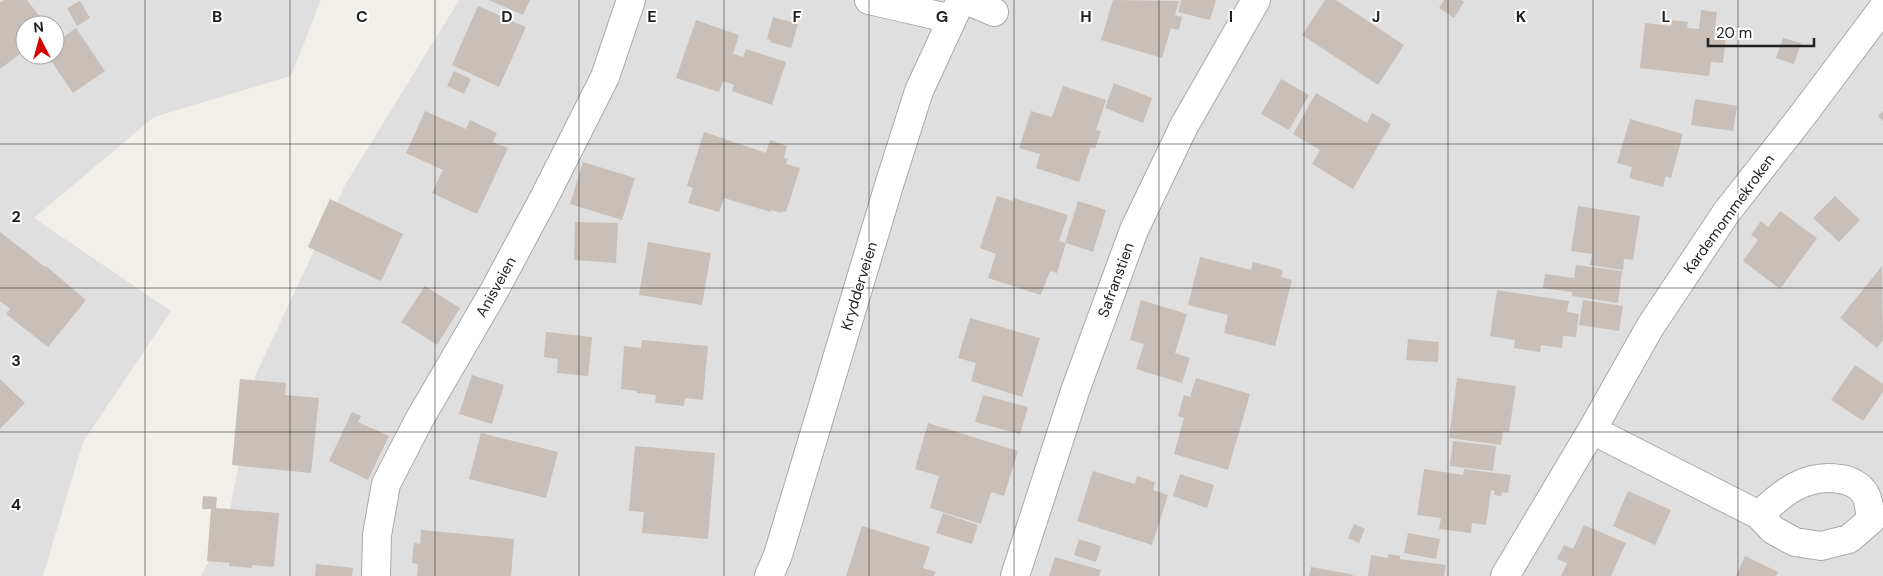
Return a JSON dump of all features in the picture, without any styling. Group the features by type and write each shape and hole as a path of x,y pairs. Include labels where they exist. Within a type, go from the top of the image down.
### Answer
{"street":[{"name":"Anisveien","path":"376,576 377,535 386,484 419,420 493,293 545,196 605,77 631,0"},
{"path":"869,0 960,6 994,12"},
{"name":"Safranstien","path":"1014,576 1075,390 1134,230 1184,126 1256,0"},
{"name":"Krydderveien","path":"769,576 778,555 919,91 960,6"},
{"name":"Kardemommekroken","path":"1505,576 1592,430 1650,327 1726,212 1802,116 1883,8"},
{"path":"1592,430 1759,514"}],"shaded area":[{"path":"0,0 321,0 291,76 154,117 34,218 171,311 83,442 43,576 0,576"},
{"path":"459,0 1883,0 1883,576 201,576 227,525 256,374 345,185"}],"building":[{"path":"4,0 27,0 38,15 15,15 15,58 0,69 0,3"},
{"path":"489,0 530,0 523,15"},
{"path":"1113,0 1179,1 1175,15 1182,17 1179,30 1171,28 1162,58 1101,40"},
{"path":"1181,0 1216,0 1210,20 1178,12"},
{"path":"1325,0 1336,0 1404,45 1378,85 1302,35"},
{"path":"1444,0 1461,0 1464,2 1454,18 1439,8"},
{"path":"80,1 90,18 77,26 67,8"},
{"path":"478,6 526,27 499,87 452,65"},
{"path":"1701,10 1717,12 1714,37 1726,38 1723,63 1711,62 1709,76 1640,68 1645,23 1671,26 1672,20 1688,22 1687,28 1699,29"},
{"path":"773,17 798,24 791,48 770,42 771,40 767,39"},
{"path":"696,20 739,35 733,54 743,57 746,49 786,62 772,105 732,91 734,85 723,81 719,92 676,78"},
{"path":"76,28 105,71 73,93 54,65 65,65 65,36"},
{"path":"1783,38 1801,43 1794,64 1776,58"},
{"path":"454,71 471,79 464,94 447,86"},
{"path":"1281,79 1309,95 1289,130 1261,114"},
{"path":"1114,83 1152,98 1143,123 1105,108"},
{"path":"1063,86 1106,100 1096,130 1101,131 1095,149 1091,147 1079,182 1036,168 1040,154 1019,148 1031,111 1052,117"},
{"path":"1316,93 1367,123 1372,113 1391,124 1353,189 1312,164 1320,150 1293,134"},
{"path":"1695,99 1737,106 1733,131 1691,125"},
{"path":"425,111 466,129 470,120 497,133 493,142 508,148 477,214 432,193 443,170 406,153"},
{"path":"1883,111 1883,121 1878,116"},
{"path":"1630,119 1683,134 1671,178 1666,176 1663,187 1629,178 1632,167 1617,163"},
{"path":"704,132 766,153 770,140 787,146 784,158 788,159 786,164 800,168 786,212 783,211 782,213 771,210 771,212 724,198 719,212 688,203 693,188 687,186"},
{"path":"583,162 635,178 622,220 570,204"},
{"path":"997,196 1013,201 1014,198 1068,215 1059,241 1065,243 1078,201 1106,210 1093,252 1066,243 1057,273 1050,271 1041,295 988,278 996,254 980,248"},
{"path":"1835,196 1860,220 1839,242 1813,218"},
{"path":"330,199 403,234 381,281 308,247"},
{"path":"1578,206 1640,216 1633,260 1624,259 1623,270 1590,265 1592,254 1571,251"},
{"path":"1780,211 1817,238 1780,289 1743,261 1758,240 1751,235 1761,221 1768,227"},
{"path":"575,222 618,223 616,263 574,260"},
{"path":"0,232 46,266 86,300 48,347 6,314 10,309 0,301"},
{"path":"648,242 711,253 702,305 639,295"},
{"path":"1200,257 1251,270 1253,262 1283,270 1281,277 1292,280 1275,346 1224,333 1228,315 1188,305"},
{"path":"1576,265 1622,271 1618,303 1572,296 1572,292 1543,288 1545,274 1574,278"},
{"path":"1882,266 1883,340 1877,348 1840,318"},
{"path":"425,286 460,308 437,345 401,322"},
{"path":"1497,290 1569,301 1567,312 1579,314 1576,337 1563,336 1562,348 1541,345 1540,352 1514,348 1515,340 1490,336"},
{"path":"1141,300 1187,314 1175,353 1190,358 1182,383 1136,369 1144,344 1130,340"},
{"path":"1583,300 1623,306 1619,331 1579,325"},
{"path":"970,318 1040,338 1022,397 971,381 976,363 958,358"},
{"path":"546,332 592,337 588,376 557,373 558,359 544,357"},
{"path":"1408,339 1439,342 1438,362 1406,360"},
{"path":"642,340 708,346 703,400 685,398 684,406 655,403 656,395 621,389 624,346 641,348"},
{"path":"1855,365 1883,384 1883,392 1863,421 1831,400"},
{"path":"472,375 504,385 492,424 459,414"},
{"path":"1196,378 1250,394 1228,470 1174,454 1184,418 1178,416 1184,395 1190,397"},
{"path":"1457,378 1516,386 1509,432 1503,431 1501,445 1449,438"},
{"path":"0,379 25,403 0,429"},
{"path":"240,379 286,383 285,395 319,398 311,473 232,465"},
{"path":"983,395 1028,407 1020,434 975,422"},
{"path":"352,412 361,416 358,422 389,436 368,480 329,461"},
{"path":"928,423 1018,451 1004,496 991,492 981,524 930,508 939,476 915,469"},
{"path":"481,433 558,452 546,498 469,479"},
{"path":"1453,441 1496,446 1493,471 1450,466"},
{"path":"635,446 715,453 708,539 642,533 644,512 629,511"},
{"path":"1424,469 1463,475 1464,469 1511,475 1508,493 1502,492 1501,496 1494,495 1495,491 1491,490 1486,525 1472,523 1471,533 1439,529 1441,518 1417,515"},
{"path":"1093,471 1135,484 1137,476 1155,482 1153,490 1168,495 1152,545 1077,521"},
{"path":"1180,474 1214,485 1207,508 1173,496"},
{"path":"1628,491 1671,510 1655,545 1613,526"},
{"path":"203,496 217,497 216,508 279,513 274,567 252,565 252,568 229,566 229,563 207,561 211,509 202,509"},
{"path":"943,513 978,525 972,544 936,533"},
{"path":"1354,524 1365,529 1359,543 1348,538"},
{"path":"1584,525 1626,543 1611,576 1561,576 1567,563 1557,559 1564,545 1573,549"},
{"path":"862,526 930,547 923,568 936,572 934,576 846,576"},
{"path":"421,530 514,539 511,576 417,576 418,564 412,563 414,543 420,544"},
{"path":"1408,533 1440,539 1436,559 1404,553"},
{"path":"1079,539 1101,546 1096,562 1074,555"},
{"path":"1388,554 1400,556 1400,559 1446,565 1444,576 1368,576 1371,555 1388,558"},
{"path":"1745,556 1778,572 1776,576 1736,576"},
{"path":"1055,557 1101,570 1099,576 1049,576"},
{"path":"316,564 353,568 352,576 315,576"},
{"path":"1311,567 1350,574 1354,576 1309,576"}]}
